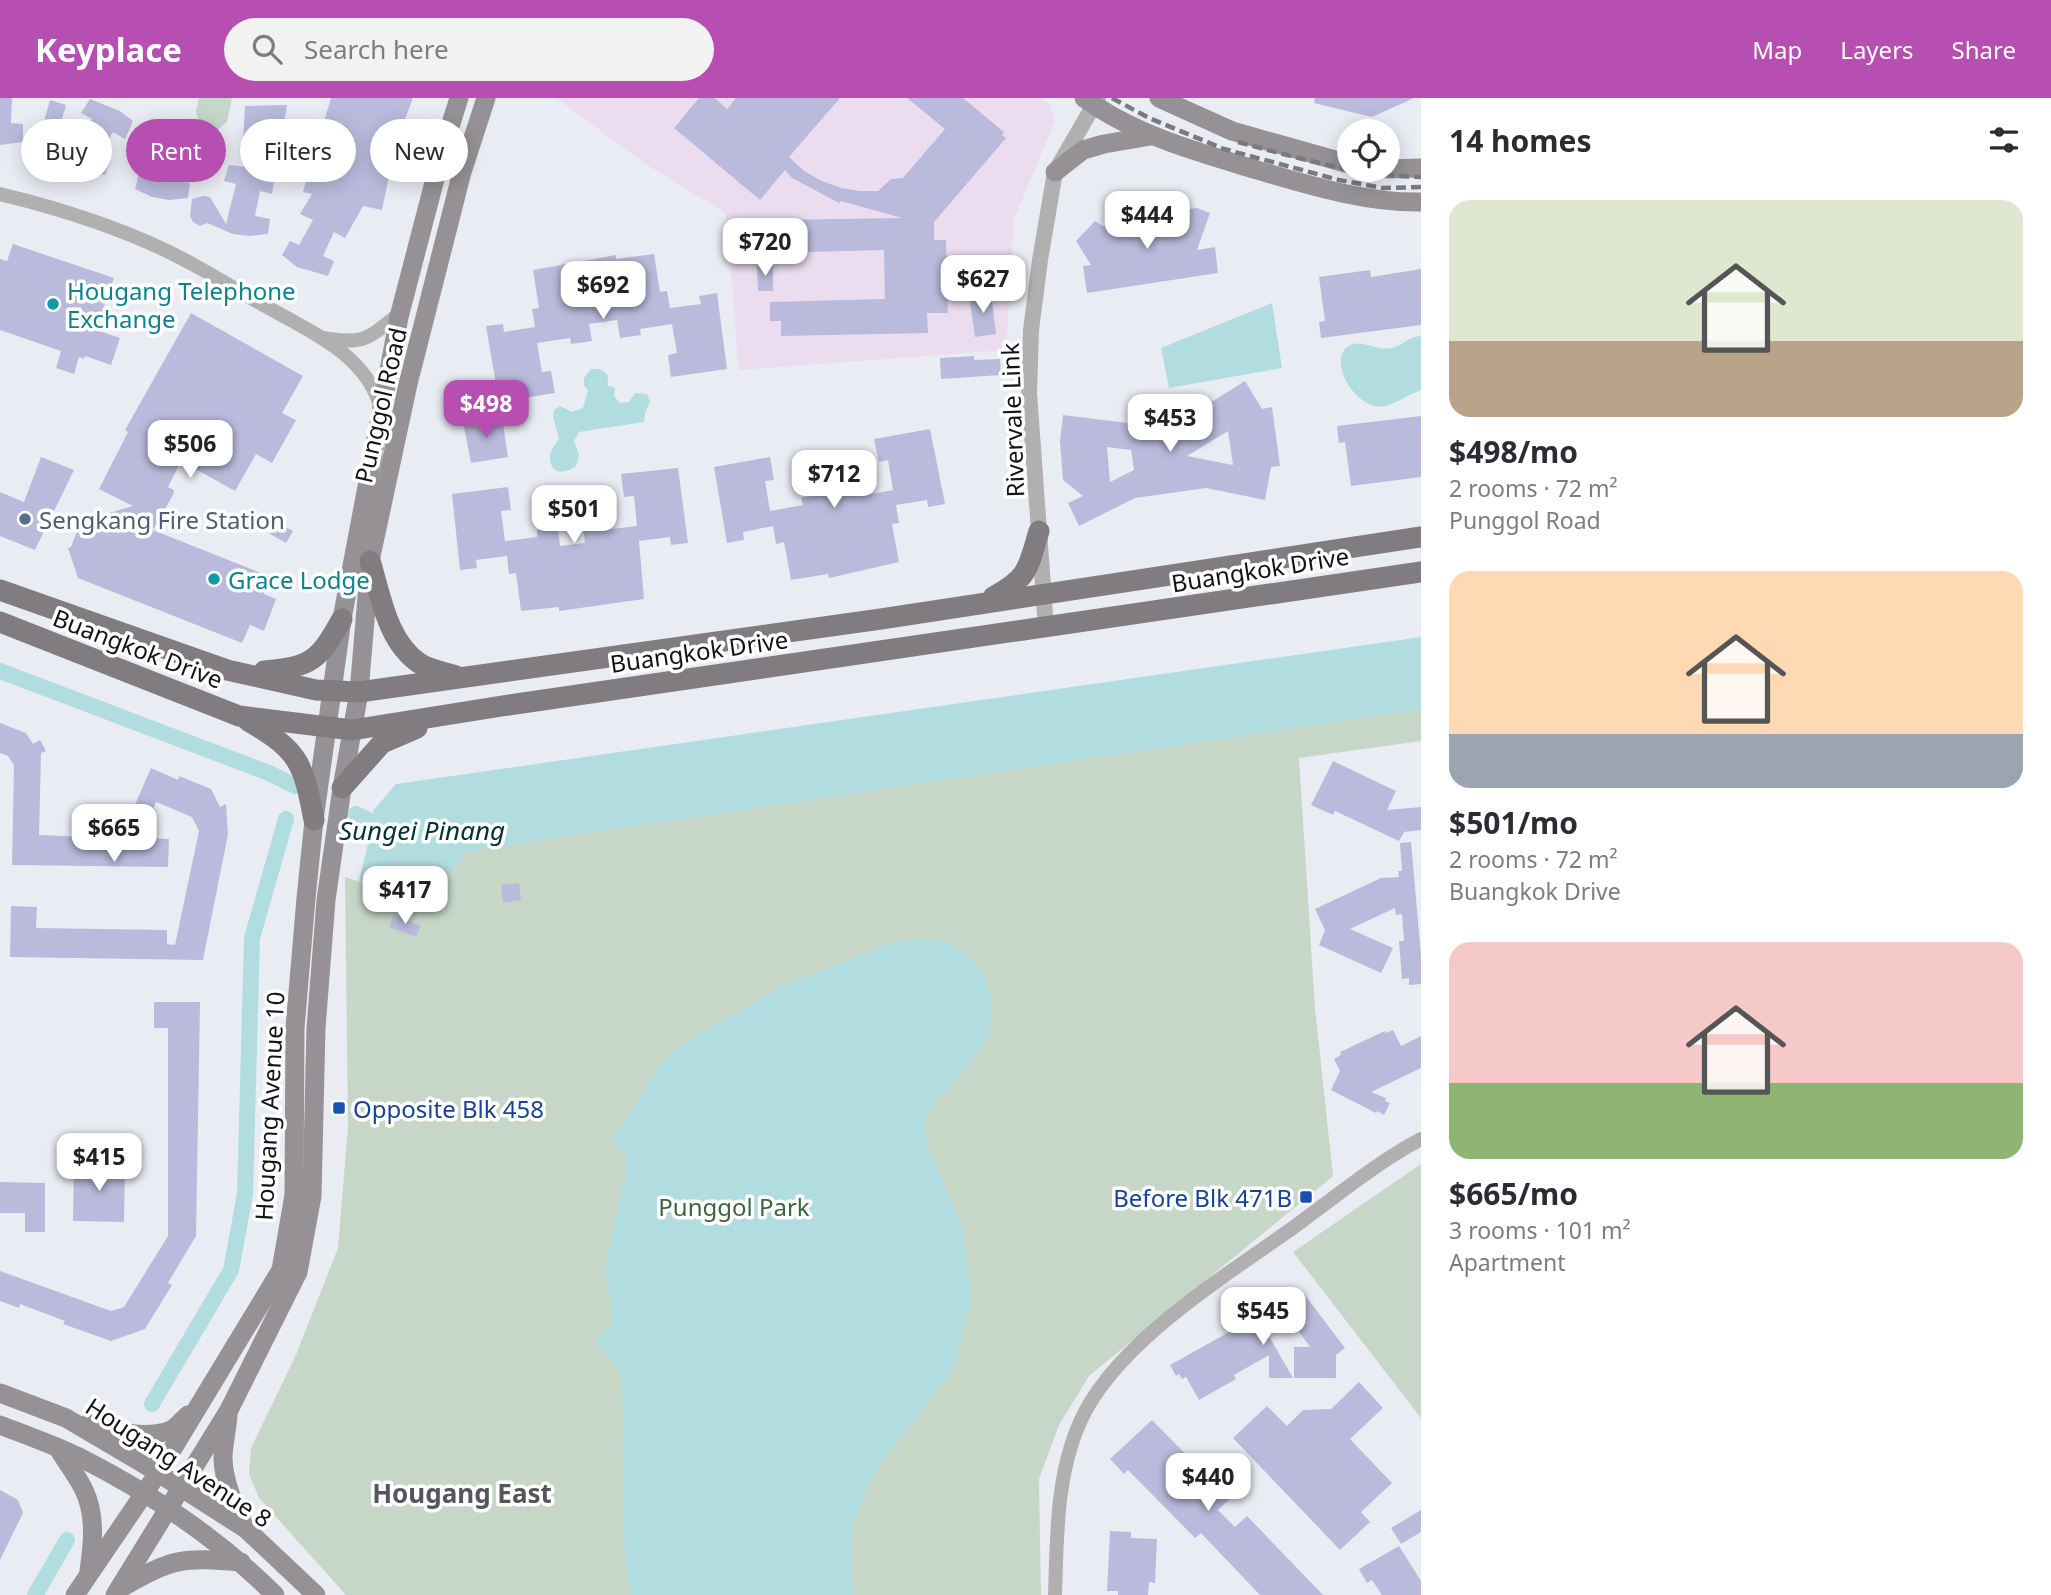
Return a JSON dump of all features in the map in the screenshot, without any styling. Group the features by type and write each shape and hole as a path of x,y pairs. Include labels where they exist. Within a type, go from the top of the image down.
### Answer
{"main road":[{"name":"Punggol Road","path":"328,728 342,619 399,314 459,98"},
{"name":"Punggol Road","path":"352,730 359,692 370,561 408,384 466,161 486,98"},
{"path":"1159,98 1232,131 1337,161"},
{"path":"1092,100 1151,136 1305,184 1369,197 1421,202"},
{"path":"1055,172 1083,150 1151,136"},
{"path":"1400,169 1421,168"},
{"path":"982,603 1019,580 1028,568 1039,531"},
{"name":"Buangkok Drive","path":"0,590 227,670 316,690 359,692 1421,537"},
{"path":"370,561 392,631 401,647 421,665 463,678"},
{"name":"Buangkok Drive","path":"0,622 239,716 352,730 1421,572"},
{"path":"227,670 292,669 311,661 324,650 342,619"},
{"path":"239,716 270,733 296,756 306,779 314,820"},
{"path":"342,788 382,743 445,716"},
{"name":"Hougang Avenue 10","path":"75,1595 145,1494 281,1270 294,1195 295,1028 314,820 328,728"},
{"name":"Hougang Avenue 10","path":"117,1592 229,1410 298,1272 312,1196 316,1028 327,900 352,730"},
{"name":"Hougang Avenue 8","path":"0,1393 66,1418 246,1529 316,1595"},
{"path":"66,1418 124,1433 159,1433 174,1429 198,1405"},
{"path":"229,1410 223,1460 225,1475 230,1495 246,1529"},
{"name":"Hougang Avenue 8","path":"0,1424 79,1457 145,1494 242,1562 275,1595"},
{"path":"58,1448 84,1489 91,1512 93,1544 87,1577"},
{"path":"117,1592 157,1567 178,1560 242,1562"}],"street":[{"name":"Rivervale Link","path":"1046,628 1029,393 1031,330 1055,172 1092,100"},
{"path":"0,194 109,228 162,250 194,265 321,337 354,362 366,376 375,389 381,411"},
{"path":"321,337 339,341 364,339 375,335 399,314"},
{"path":"1055,1595 1059,1509 1067,1454 1090,1401 1109,1375 1138,1345 1186,1305 1357,1180 1421,1139"}],"shaded area":[{"path":"556,98 1041,98 1049,104 1055,121 1014,219 1006,350 739,370 726,213 647,165"}],"green space":[{"path":"199,98 232,98 226,123 226,119 198,119 196,111"},
{"name":"Punggol Park","path":"1421,709 1421,741 1299,758 1315,1008 1333,1176 1089,1376 1059,1425 1039,1479 1041,1595 346,1595 259,1498 249,1474 251,1448 296,1355 338,1248 348,1126 345,877 428,905 467,851"},
{"path":"1421,1164 1421,1418 1293,1252"}],"water":[{"path":"1272,303 1282,368 1169,388 1161,348"},
{"path":"1421,336 1421,390 1386,406 1374,406 1363,401 1346,381 1341,358 1344,350 1353,344 1391,348"},
{"path":"591,369 600,369 606,373 607,385 615,388 614,396 620,403 629,402 635,393 647,394 650,402 644,422 579,432 574,441 579,455 576,466 556,471 550,459 559,438 553,417 554,410 560,406 572,412 583,408 588,390 584,386 584,378"},
{"name":"Sungei Pinang","path":"1421,637 1421,709 467,851 428,905 359,881 373,811 396,784"},
{"path":"918,939 942,941 963,952 980,971 990,997 991,1019 986,1037 977,1054 938,1099 928,1115 923,1133 963,1229 972,1298 953,1370 875,1471 851,1528 851,1585 855,1595 631,1595 624,1542 622,1373 595,1342 614,1321 605,1265 628,1164 623,1151 612,1142 661,1063 690,1039 783,986 892,943"}],"building":[{"path":"0,98 12,98 11,123 21,124 21,142 0,145"},
{"path":"331,98 413,98 405,119 370,119 370,182 388,182 382,210 363,206 345,238 334,232 323,256 334,261 328,276 297,267 282,255 290,241 299,245 313,220 300,214 312,194 303,192 306,182 356,182 356,119 325,119"},
{"path":"699,98 715,98 727,109 736,98 840,98 789,157 804,171 822,181 860,191 878,191 891,179 903,178 945,129 907,98 963,98 1004,132 1002,135 1006,138 934,222 934,240 946,240 948,313 927,313 928,333 781,336 781,321 770,321 770,302 885,299 884,250 769,253 768,233 778,233 777,220 902,218 841,201 839,203 792,178 785,170 760,200 674,128"},
{"path":"1315,98 1414,98 1372,117 1314,103"},
{"path":"90,99 120,111 130,119 126,119 125,139 112,134 112,119 92,119 81,113"},
{"path":"50,100 66,105 62,119 45,119"},
{"path":"287,105 285,119 244,119 245,106"},
{"path":"229,165 240,166 240,182 274,182 272,194 260,191 255,216 270,219 268,234 233,234 207,223 200,226 193,222 190,216 192,199 203,196 210,197 226,224 236,184 226,182"},
{"path":"137,182 190,183 188,198 169,200 152,197 135,189"},
{"path":"1197,208 1210,213 1197,250 1215,247 1218,273 1087,293 1083,266 1091,265 1076,241 1095,221 1103,226 1144,219 1144,215"},
{"name":"Hougang Telephone Exchange","path":"13,244 114,278 96,330 120,338 111,365 85,356 84,359 79,357 74,374 56,368 61,351 0,330 0,259 7,261"},
{"path":"654,254 660,292 667,291 670,308 701,304 699,296 717,293 727,369 671,377 668,355 677,353 672,324 640,329 641,335 620,338 617,320 589,324 592,341 571,344 570,338 537,343 542,372 551,371 555,393 499,402 486,326 503,324 504,332 535,327 532,309 539,308 533,270 616,255 616,259"},
{"path":"773,264 773,291 758,291 757,265"},
{"path":"1421,269 1421,325 1321,338 1319,322 1325,321 1319,277 1370,270 1371,277"},
{"path":"991,293 996,334 975,337 969,296"},
{"path":"191,313 303,376 282,413 296,420 272,463 256,454 235,491 181,461 168,487 174,490 173,495 153,530 271,577 264,594 276,599 264,631 250,625 242,643 78,578 68,548 85,520 133,506 99,489 128,432 125,430"},
{"path":"974,356 974,360 1000,359 1001,375 941,379 940,358"},
{"path":"1245,381 1262,409 1272,407 1280,466 1271,467 1265,500 1206,488 1135,498 1079,526 1068,503 1083,496 1063,480 1060,441 1063,415 1128,423 1197,411","holes":["1228,431 1233,465 1187,456","1107,447 1131,450 1134,470 1110,482"]},
{"path":"1421,416 1421,477 1351,486 1345,442 1339,443 1337,426"},
{"path":"502,417 508,457 471,463 463,422"},
{"path":"930,429 945,504 928,507 927,500 896,505 899,523 892,524 899,562 829,578 828,574 791,580 784,542 776,544 773,526 743,532 744,540 727,543 714,467 770,457 774,480 765,481 770,511 803,505 801,498 822,494 860,489 861,496 893,490 888,460 879,462 874,439"},
{"name":"Sengkang Fire Station","path":"41,457 74,470 35,550 0,536 0,492 24,502"},
{"path":"678,468 688,543 671,545 670,537 639,541 644,599 559,611 559,607 521,611 516,573 509,574 507,556 476,560 477,568 460,570 452,494 508,487 511,510 501,511 505,541 537,537 537,530 558,528 560,546 585,543 583,526 604,523 605,530 637,526 634,496 624,497 621,474"},
{"path":"276,522 293,531 286,543 270,534"},
{"path":"0,723 26,733 33,744 40,740 46,751 41,753 39,835 137,839 138,808 134,807 151,768 178,780 179,776 211,789 220,807 226,804 228,834 203,960 10,957 11,906 37,907 36,928 167,930 167,944 175,945 199,831 192,817 156,802 142,838 169,839 168,867 12,865 14,765 8,756 0,753"},
{"path":"1333,761 1396,791 1387,810 1421,807 1421,830 1404,832 1399,841 1335,811 1333,815 1311,805"},
{"path":"1411,842 1421,984 1409,985 1409,978 1402,979 1399,941 1404,941 1402,914 1396,915 1395,908 1350,929 1393,948 1381,973 1319,945 1325,930 1315,909 1381,878 1399,877 1398,871 1402,871 1400,843"},
{"path":"519,883 521,900 503,903 501,885"},
{"path":"393,915 421,926 416,937 389,927"},
{"path":"154,1002 200,1002 196,1236 168,1283 172,1285 145,1329 111,1341 63,1324 65,1321 20,1304 19,1308 0,1301 0,1271 111,1311 124,1307 168,1236 168,1028 154,1028"},
{"path":"1393,1030 1401,1046 1421,1036 1421,1068 1371,1092 1386,1098 1385,1101 1390,1103 1384,1115 1331,1090 1340,1071 1334,1059 1341,1055 1340,1052 1385,1031 1386,1033"},
{"path":"74,1164 125,1166 124,1222 73,1221"},
{"path":"0,1182 45,1183 45,1232 25,1232 25,1213 0,1213"},
{"path":"1285,1290 1292,1303 1304,1294 1345,1348 1336,1355 1336,1378 1294,1378 1294,1347 1310,1347 1289,1318 1266,1331 1293,1378 1269,1378 1269,1355 1234,1375 1236,1379 1199,1400 1186,1377 1182,1379 1179,1374 1176,1376 1170,1365 1231,1331 1226,1323"},
{"path":"1359,1382 1383,1408 1350,1439 1392,1483 1361,1512 1370,1522 1340,1550 1233,1438 1267,1406 1287,1426 1303,1410 1331,1409"},
{"path":"1152,1420 1230,1499 1218,1510 1235,1527 1247,1516 1323,1595 1260,1595 1201,1533 1195,1538 1128,1470 1124,1474 1110,1459"},
{"path":"0,1490 18,1500 23,1513 0,1560"},
{"path":"1421,1510 1421,1532 1401,1544 1391,1528"},
{"path":"1110,1531 1131,1532 1131,1538 1157,1539 1155,1583 1149,1582 1148,1595 1118,1595 1118,1591 1107,1591"},
{"path":"1399,1546 1421,1581 1421,1595 1382,1595 1372,1580 1367,1583 1359,1569"}],"waterway":[{"path":"0,671 269,773 295,786"},
{"path":"356,814 372,822"},
{"path":"152,1404 231,1270 245,1194 252,938 286,819"},
{"path":"35,1595 67,1540"}],"railway":[{"path":"1112,98 1149,118 1224,149 1339,180 1383,188 1421,187"},
{"path":"1238,142 1351,170 1421,177"}],"place":[{"name":"Hougang Telephone Exchange","path":"53,304"},
{"name":"Sengkang Fire Station","path":"25,519"},
{"name":"Grace Lodge","path":"214,579"},
{"name":"Opposite Blk 458","path":"339,1108"},
{"name":"Before Blk 471B","path":"1306,1197"}],"district":[{"name":"Hougang East","path":"462,1493"}]}
